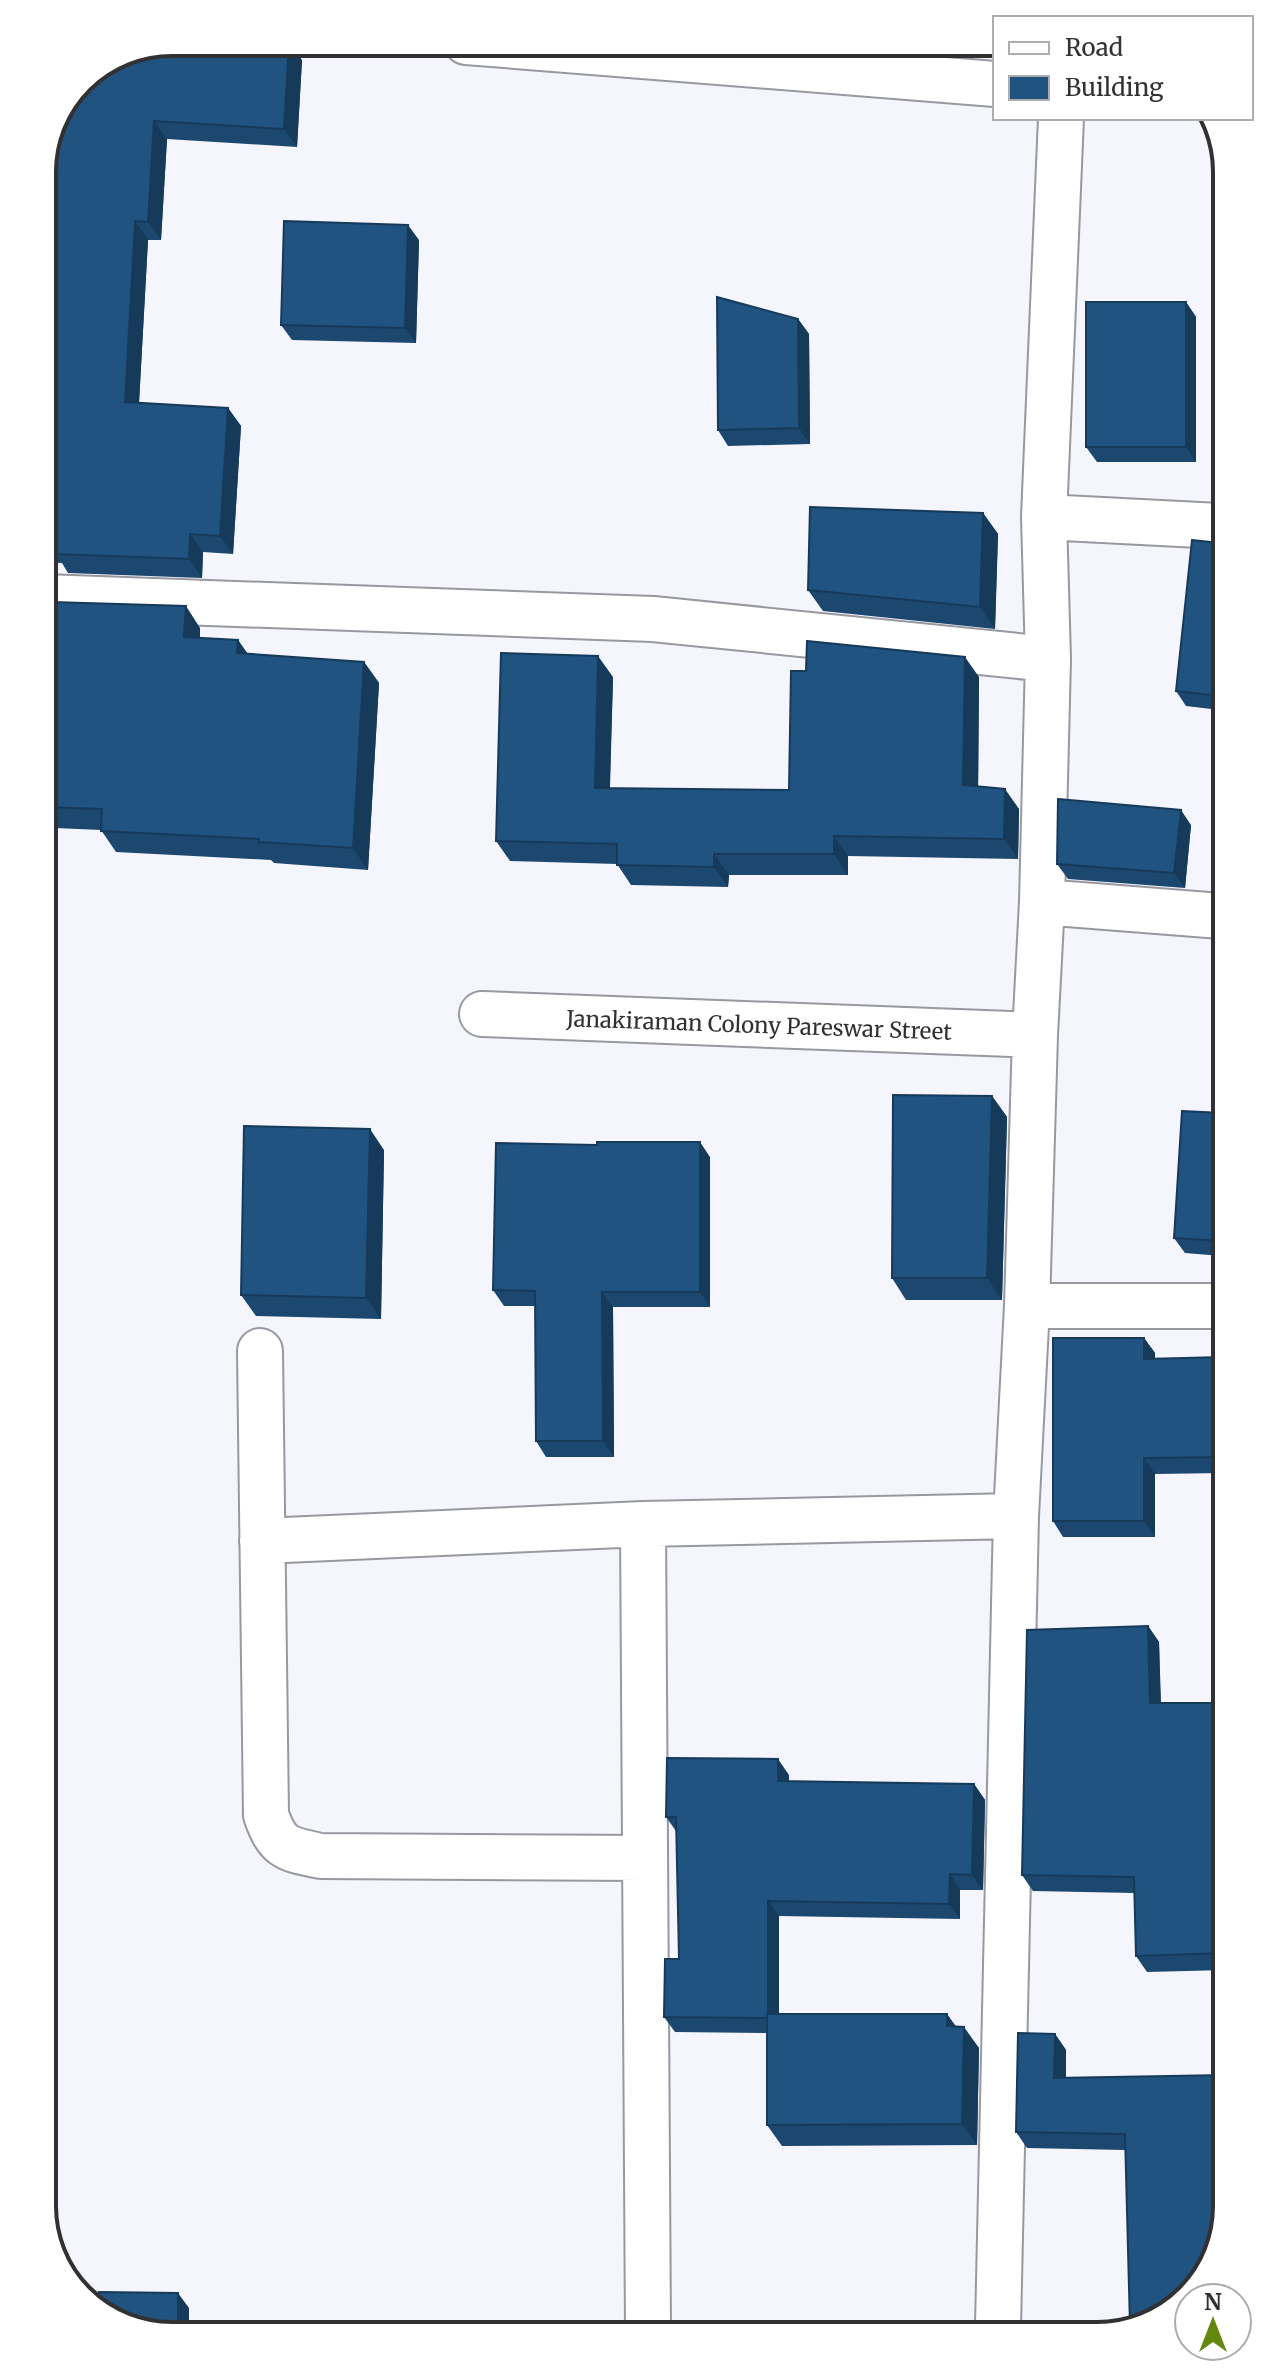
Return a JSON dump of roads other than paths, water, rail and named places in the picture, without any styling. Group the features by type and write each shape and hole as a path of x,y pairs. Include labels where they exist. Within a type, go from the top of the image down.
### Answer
{"street":[{"path":"642,56 993,84"},
{"path":"998,2322 1016,1516 1042,902 1048,659 1044,517 1061,120"},
{"path":"1044,517 1213,526"},
{"path":"56,597 653,619 1048,659"},
{"path":"1042,902 1213,915"},
{"name":"Janakiraman Colony Pareswar Street","path":"482,1014 1035,1035"},
{"path":"1027,1306 1213,1306"},
{"path":"260,1351 266,1815 274,1837 288,1850 321,1856 645,1858"},
{"path":"262,1541 643,1524 1016,1516"},
{"path":"643,1524 648,2322"}]}
